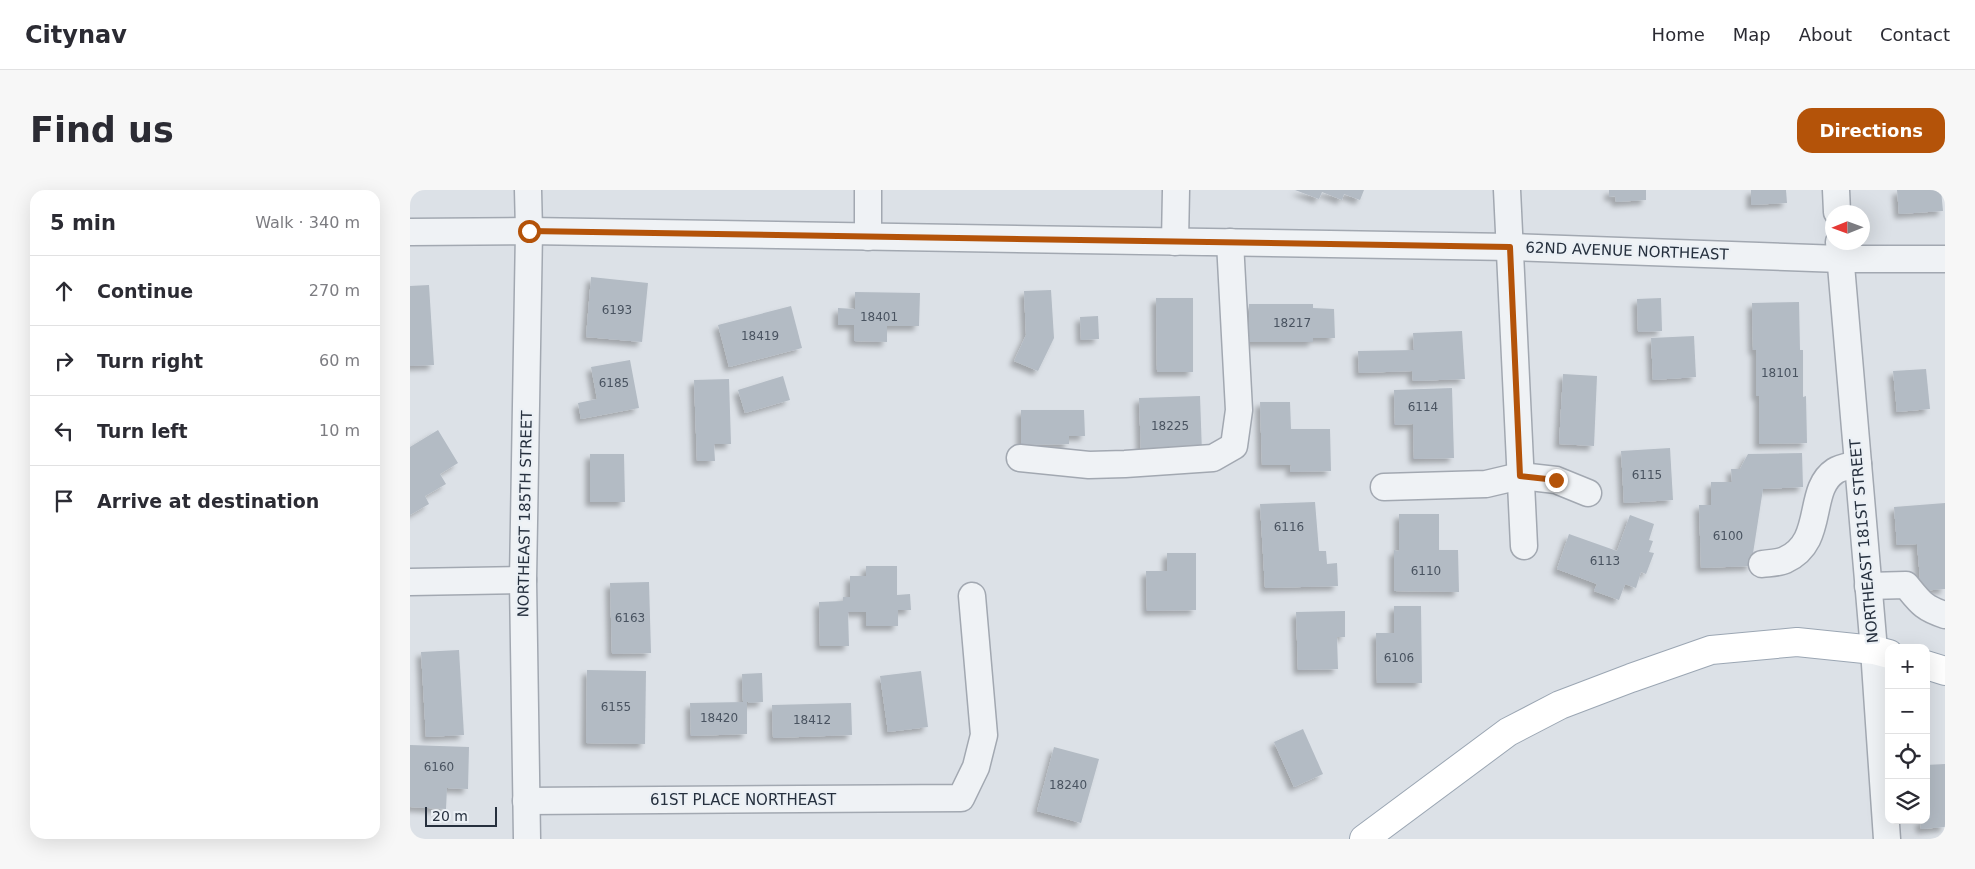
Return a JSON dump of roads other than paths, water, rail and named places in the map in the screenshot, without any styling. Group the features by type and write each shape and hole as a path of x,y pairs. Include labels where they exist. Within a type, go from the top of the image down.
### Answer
{"main road":[{"path":"1364,839 1508,732 1560,705 1631,678 1711,650 1797,642 1881,652"},
{"path":"1930,667 1945,671"}],"street":[{"name":"NORTHEAST 185TH STREET","path":"527,839 523,580 529,231 528,190"},
{"path":"868,190 868,237"},
{"path":"1175,242 1176,190"},
{"path":"1507,190 1524,546"},
{"path":"1836,190 1837,205"},
{"name":"62ND AVENUE NORTHEAST","path":"410,232 529,231 1840,251 1945,259"},
{"path":"1020,458 1089,465 1126,464 1213,458 1234,446 1239,410 1230,242"},
{"name":"NORTHEAST 181ST STREET","path":"1840,251 1868,586 1881,652 1887,839"},
{"path":"1762,564 1784,561 1794,555 1806,542 1813,527 1818,498 1824,482 1836,470 1858,464"},
{"path":"1384,487 1486,484 1520,476 1556,480 1588,493"},
{"path":"410,582 523,580"},
{"path":"1868,586 1906,585 1919,602 1929,610 1945,615"},
{"name":"61ST PLACE NORTHEAST","path":"526,801 961,798 976,767 984,735 972,596"},
{"path":"1945,666 1945,671"}]}
